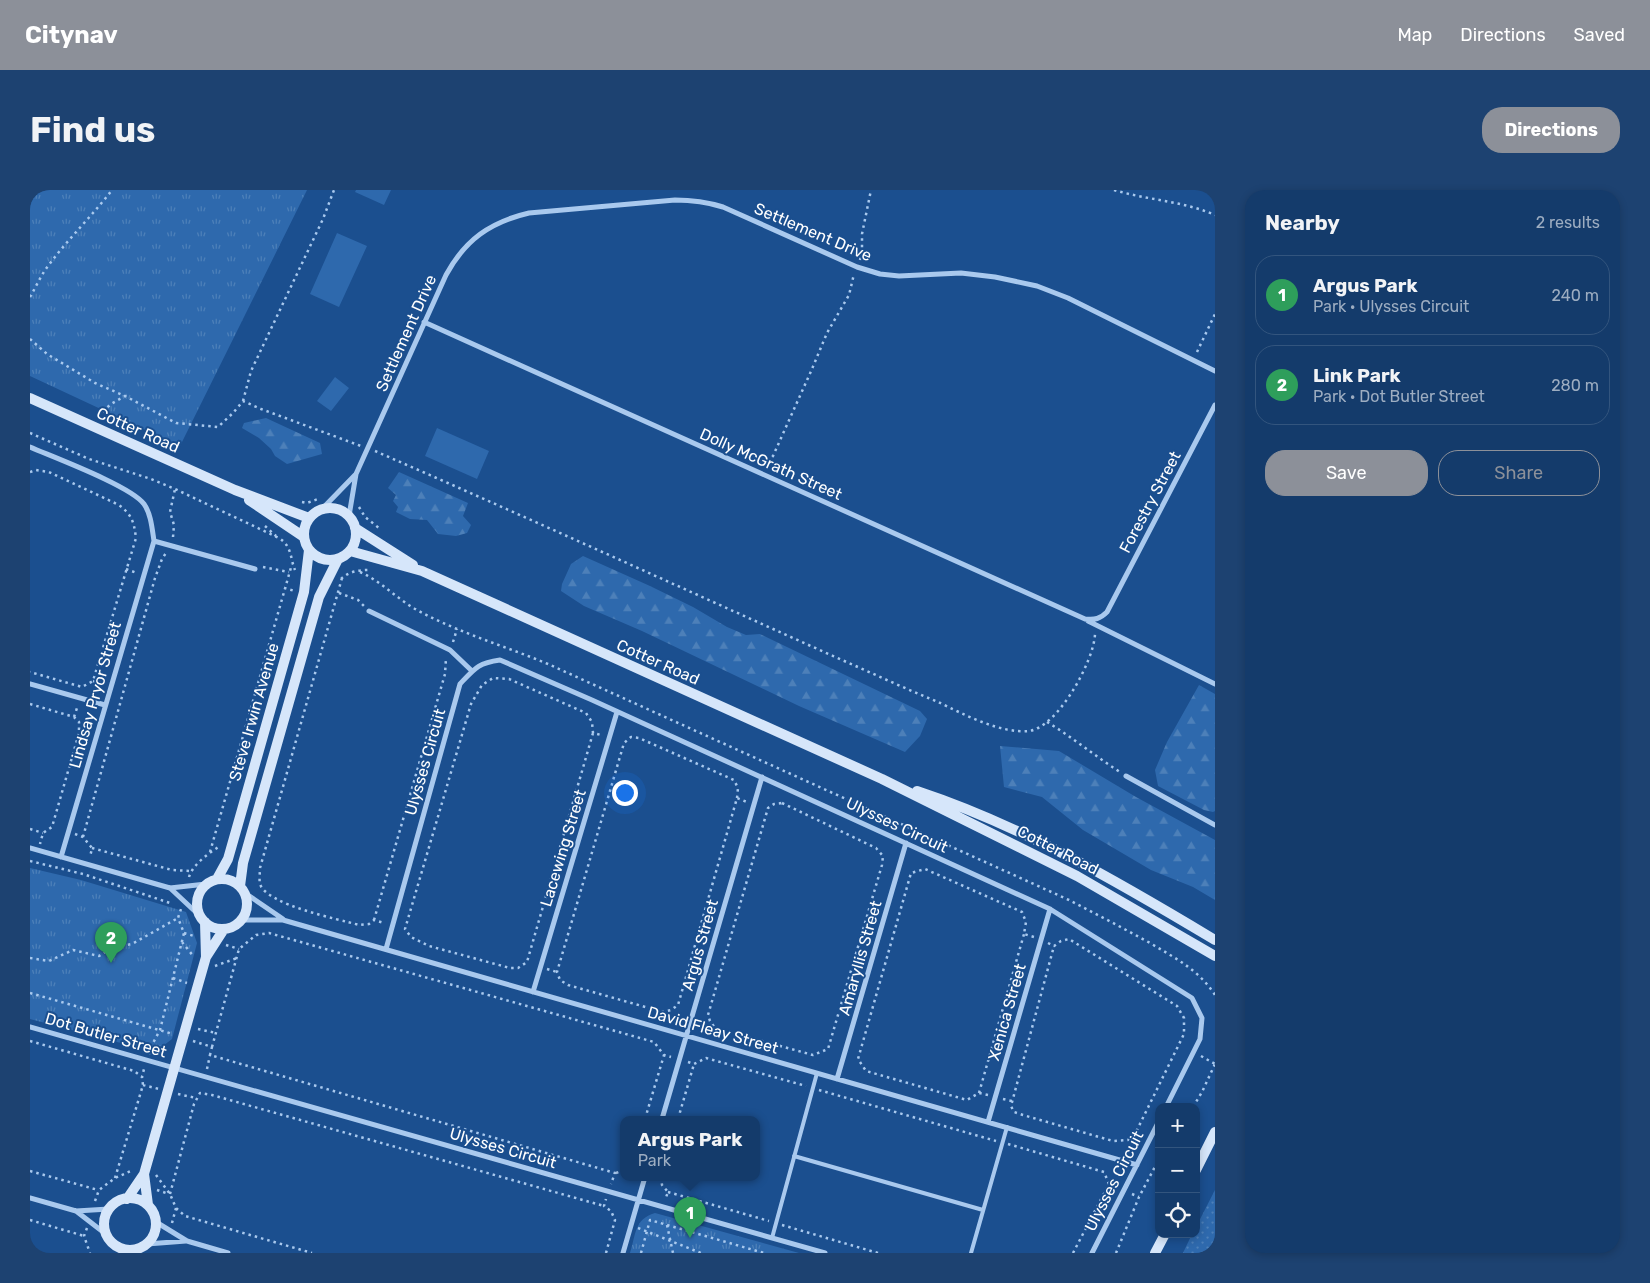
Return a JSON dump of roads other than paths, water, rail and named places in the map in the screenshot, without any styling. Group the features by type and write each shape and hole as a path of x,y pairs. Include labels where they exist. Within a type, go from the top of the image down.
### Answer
{"main road":[{"name":"Cotter Road","path":"30,398 235,490 309,518"},
{"name":"Cotter Road","path":"235,490 304,537"},
{"path":"322,509 336,509 349,516 355,528 354,544 344,556 338,559 322,559 309,550 304,537 304,530 309,518 322,509"},
{"name":"Cotter Road","path":"355,528 422,571"},
{"name":"Steve Irwin Avenue","path":"217,879 228,859 301,602 309,550"},
{"name":"Cotter Road","path":"350,550 422,571 882,780 1077,876 1215,956"},
{"name":"Steve Irwin Avenue","path":"243,890 243,863 319,597 338,559"},
{"name":"Cotter Road","path":"882,780 932,796 1011,828 1064,853 1120,883 1215,940"},
{"path":"202,919 217,928 224,929 237,925 242,920 248,907 243,890 234,881 217,879 206,884 201,891 198,899 198,908 202,919 206,958"},
{"path":"127,1199 144,1174 206,958 224,929"},
{"path":"1200,1162 1215,1132"},
{"path":"144,1174 148,1205 154,1214 156,1222 152,1238 147,1244 133,1251 118,1248 111,1244 104,1222 109,1209 120,1200 127,1199 136,1199 148,1205"},
{"path":"1155,1253 1162,1238"}],"street":[{"name":"Settlement Drive","path":"349,516 356,474 424,322 455,259 466,246 498,222 528,213 675,200 711,203 857,267 880,274 899,276 961,273 1037,286 1068,298 1215,371"},
{"name":"Dolly McGrath Street","path":"424,322 1085,619 1215,684"},
{"name":"Forestry Street","path":"1085,619 1096,620 1107,612 1215,405"},
{"name":"Lindsay Pryor Street","path":"30,447 125,489 143,503 150,519 154,541 61,857"},
{"name":"Settlement Drive","path":"322,509 356,474"},
{"path":"154,541 254,569"},
{"path":"369,612 450,650 472,671"},
{"name":"Ulysses Circuit","path":"386,949 460,684 472,671 485,662 500,660 1050,909 1192,998 1202,1018 1200,1039 1168,1103"},
{"path":"30,684 105,705"},
{"name":"Lacewing Street","path":"533,992 617,712"},
{"path":"1126,776 1215,825"},
{"name":"Argus Street","path":"663,1116 762,777"},
{"name":"Amaryllis Street","path":"838,1079 906,843"},
{"path":"30,848 170,888 206,884"},
{"path":"170,888 202,919"},
{"name":"David Fleay Street","path":"243,890 284,920"},
{"name":"Xenica Street","path":"988,1122 1050,909"},
{"name":"David Fleay Street","path":"242,920 284,920 1136,1165"},
{"name":"Dot Butler Street","path":"30,1027 175,1068"},
{"name":"Ulysses Circuit","path":"175,1068 825,1253"},
{"name":"Ulysses Circuit","path":"1092,1253 1155,1129"},
{"path":"623,1253 644,1181"},
{"path":"30,1198 76,1211 109,1209"},
{"path":"76,1211 111,1244"},
{"path":"156,1222 187,1241 228,1253"},
{"path":"147,1244 187,1241"}],"lane":[{"path":"772,1238 817,1073"},
{"path":"972,1253 1007,1127"},
{"path":"794,1156 984,1210"}],"place":[{"name":"Link Park","path":"111,963"},
{"name":"Argus Park","path":"690,1238"}]}
